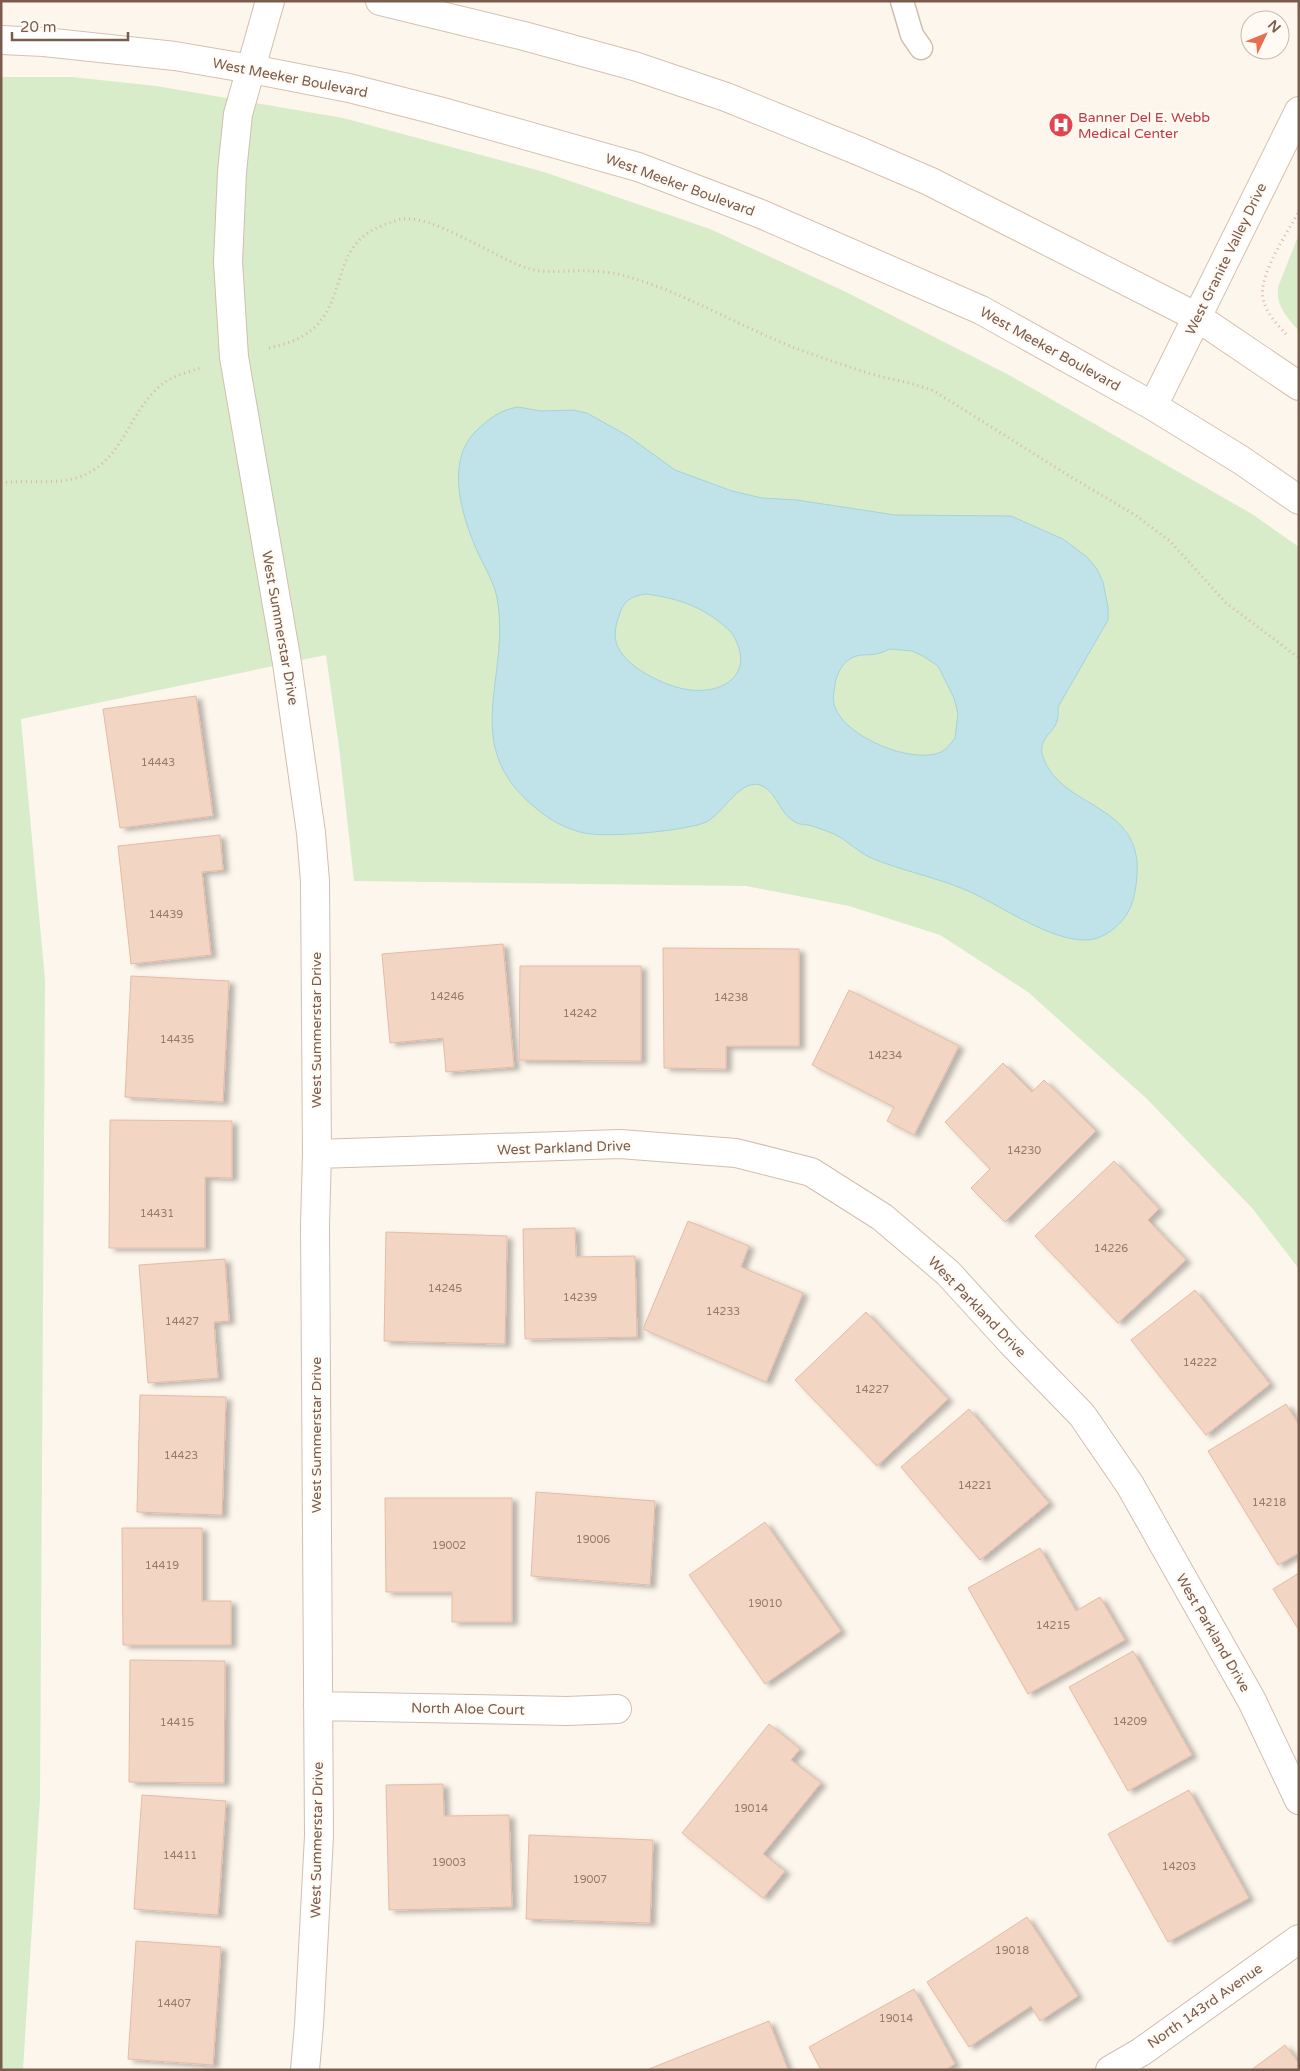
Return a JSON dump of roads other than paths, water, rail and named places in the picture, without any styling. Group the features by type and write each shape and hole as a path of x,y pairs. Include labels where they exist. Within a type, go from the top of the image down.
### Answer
{"street":[{"name":"West Summerstar Drive","path":"270,1 238,114 232,172 228,262 234,357 293,698 312,833 315,881 319,1836 310,2015 305,2070"},
{"path":"380,1 581,50 634,66 726,97 929,181 1198,317 1299,386"},
{"name":"West Meeker Boulevard","path":"1,40 44,42 175,56 251,69 367,93 638,167 761,214 981,310 1152,406 1241,460 1299,500"},
{"name":"West Granite Valley Drive","path":"1152,406 1299,111"},
{"name":"West Parkland Drive","path":"316,1154 620,1144 736,1153 811,1172 882,1217 948,1273 1011,1342 1082,1415 1130,1485 1252,1701 1299,1800"},
{"name":"North Aloe Court","path":"318,1706 567,1711 617,1709"},
{"name":"North 143rd Avenue","path":"1110,2070 1141,2052 1299,1939"}],"lane":[{"path":"902,1 912,35 921,48"}],"water":[{"path":"518,407 541,411 573,410 587,413 628,436 675,470 732,491 762,498 797,500 895,515 1011,516 1063,539 1087,557 1097,569 1103,582 1108,607 1108,620 1058,707 1057,721 1044,741 1042,751 1043,757 1053,774 1066,788 1099,808 1127,833 1135,851 1137,875 1133,900 1124,919 1110,932 1094,939 1073,939 1057,935 1023,920 975,894 880,862 865,855 834,834 797,823 790,819 769,790 756,784 740,790 711,819 704,823 678,829 606,835 591,834 563,826 538,810 513,786 499,761 493,736 492,710 500,628 497,598 492,581 466,523 459,490 461,457 467,443 477,430 491,418","holes":["646,594 686,603 713,617 722,624 733,635 739,648 741,660 739,670 733,678 715,688 690,690 658,680 627,660 616,642 617,622 628,600","890,649 912,651 938,666 954,698 958,714 955,738 941,752 929,755 914,755 881,746 852,729 841,718 835,707 833,699 836,681 844,663 856,656 876,654"]}],"place":[{"name":"Banner Del E. Webb Medical Center","path":"1061,125"}]}
